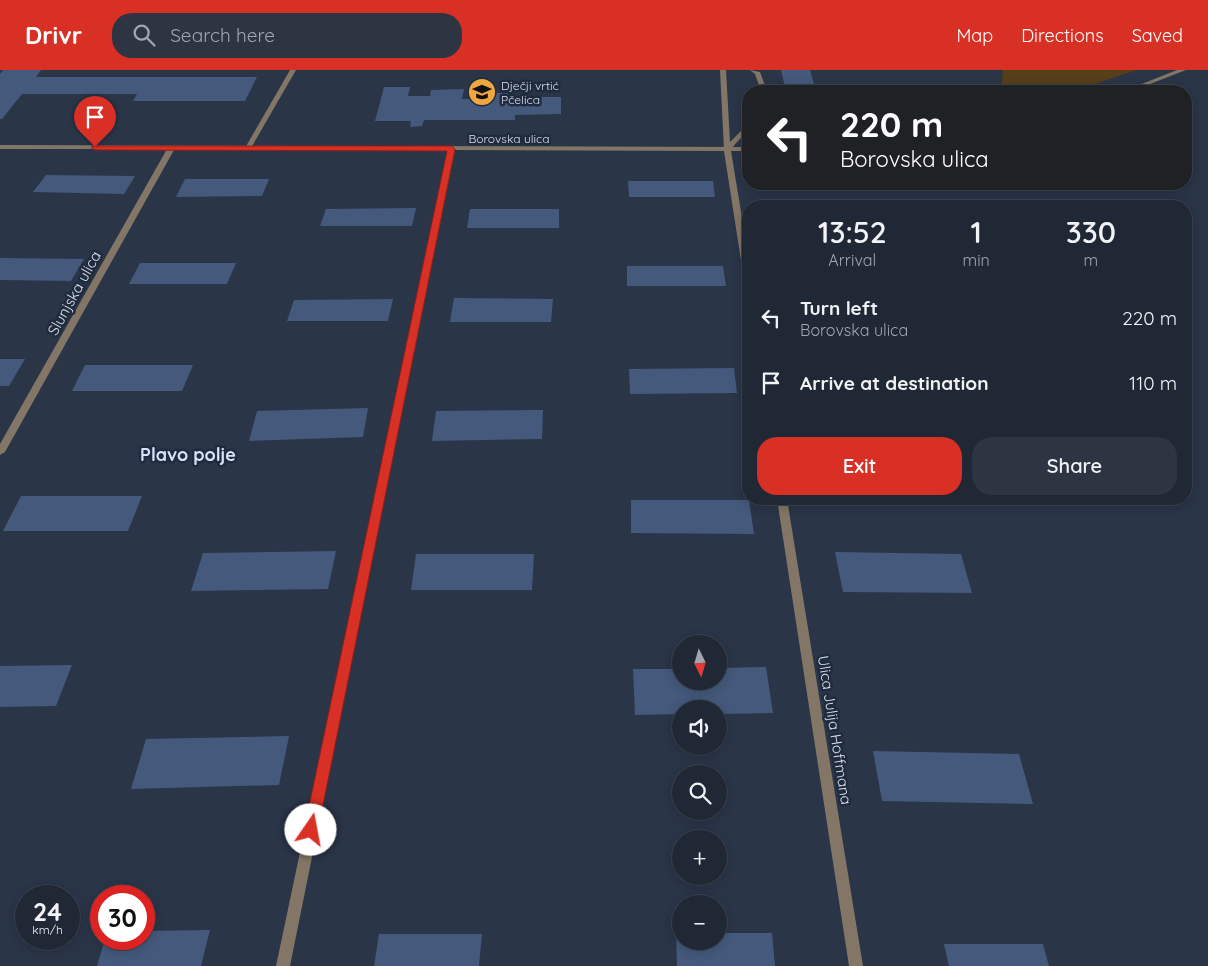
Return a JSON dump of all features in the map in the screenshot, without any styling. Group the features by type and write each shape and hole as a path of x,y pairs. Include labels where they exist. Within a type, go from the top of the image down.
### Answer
{"street":[{"path":"248,148 292,70"},
{"path":"723,70 727,150 742,243"},
{"path":"753,70 758,73 762,85"},
{"path":"1143,85 1183,70"},
{"path":"727,150 742,134"},
{"name":"Borovska ulica","path":"0,147 742,150"},
{"name":"Slunjska ulica","path":"0,452 171,148"},
{"path":"283,966 452,149"},
{"name":"Ulica Julija Hoffmana","path":"783,505 856,966"}],"shaded area":[{"path":"1003,70 1136,70 1092,85 1001,85"}],"building":[{"path":"3,70 41,70 36,77 257,77 245,101 133,101 137,94 22,94 2,119 0,119 0,74"},
{"path":"781,70 810,70 814,85 785,85"},
{"path":"384,87 410,87 408,96 430,96 431,90 464,89 462,99 482,99 483,93 512,93 511,104 537,103 537,97 561,97 561,114 515,115 515,120 424,120 422,126 410,127 411,121 375,121"},
{"path":"46,175 135,176 124,194 33,192"},
{"path":"185,179 269,179 262,196 176,197"},
{"path":"628,181 713,181 715,197 629,197"},
{"path":"416,208 412,226 320,226 326,209"},
{"path":"470,209 559,209 559,228 467,228"},
{"path":"0,258 84,259 71,281 0,280"},
{"path":"140,263 236,263 227,284 129,284"},
{"path":"627,266 723,266 726,286 627,286"},
{"path":"454,298 553,299 551,322 450,322"},
{"path":"393,299 388,321 287,321 294,300"},
{"path":"0,359 25,359 9,386 0,386"},
{"path":"85,365 193,365 182,391 72,391"},
{"path":"734,368 737,393 630,394 629,369"},
{"path":"368,408 363,437 249,441 257,411"},
{"path":"543,410 542,439 432,441 436,411"},
{"path":"21,496 142,496 128,531 3,531"},
{"path":"631,500 742,500 742,505 750,505 754,534 631,533"},
{"path":"336,551 328,589 191,591 203,553"},
{"path":"835,552 961,554 972,593 843,592"},
{"path":"416,554 534,554 532,590 411,590"},
{"path":"72,665 56,706 0,707 0,666"},
{"path":"766,667 773,713 727,714 727,700 672,700 672,714 635,715 633,669 672,669 672,690 728,690 728,668"},
{"path":"289,736 279,785 131,789 146,739"},
{"path":"873,751 1019,754 1033,804 882,801"},
{"path":"210,930 201,966 97,966 102,950 155,950 155,931"},
{"path":"727,933 772,933 775,966 677,966 677,950 727,950"},
{"path":"379,934 482,934 479,966 374,966"},
{"path":"944,944 1043,944 1049,966 949,966"}],"place":[{"name":"Dječji vrtić Pčelica","path":"482,92"}],"district":[{"name":"Plavo polje","path":"188,454"}],"route":[{"path":"95,147 452,149 311,830"}]}
